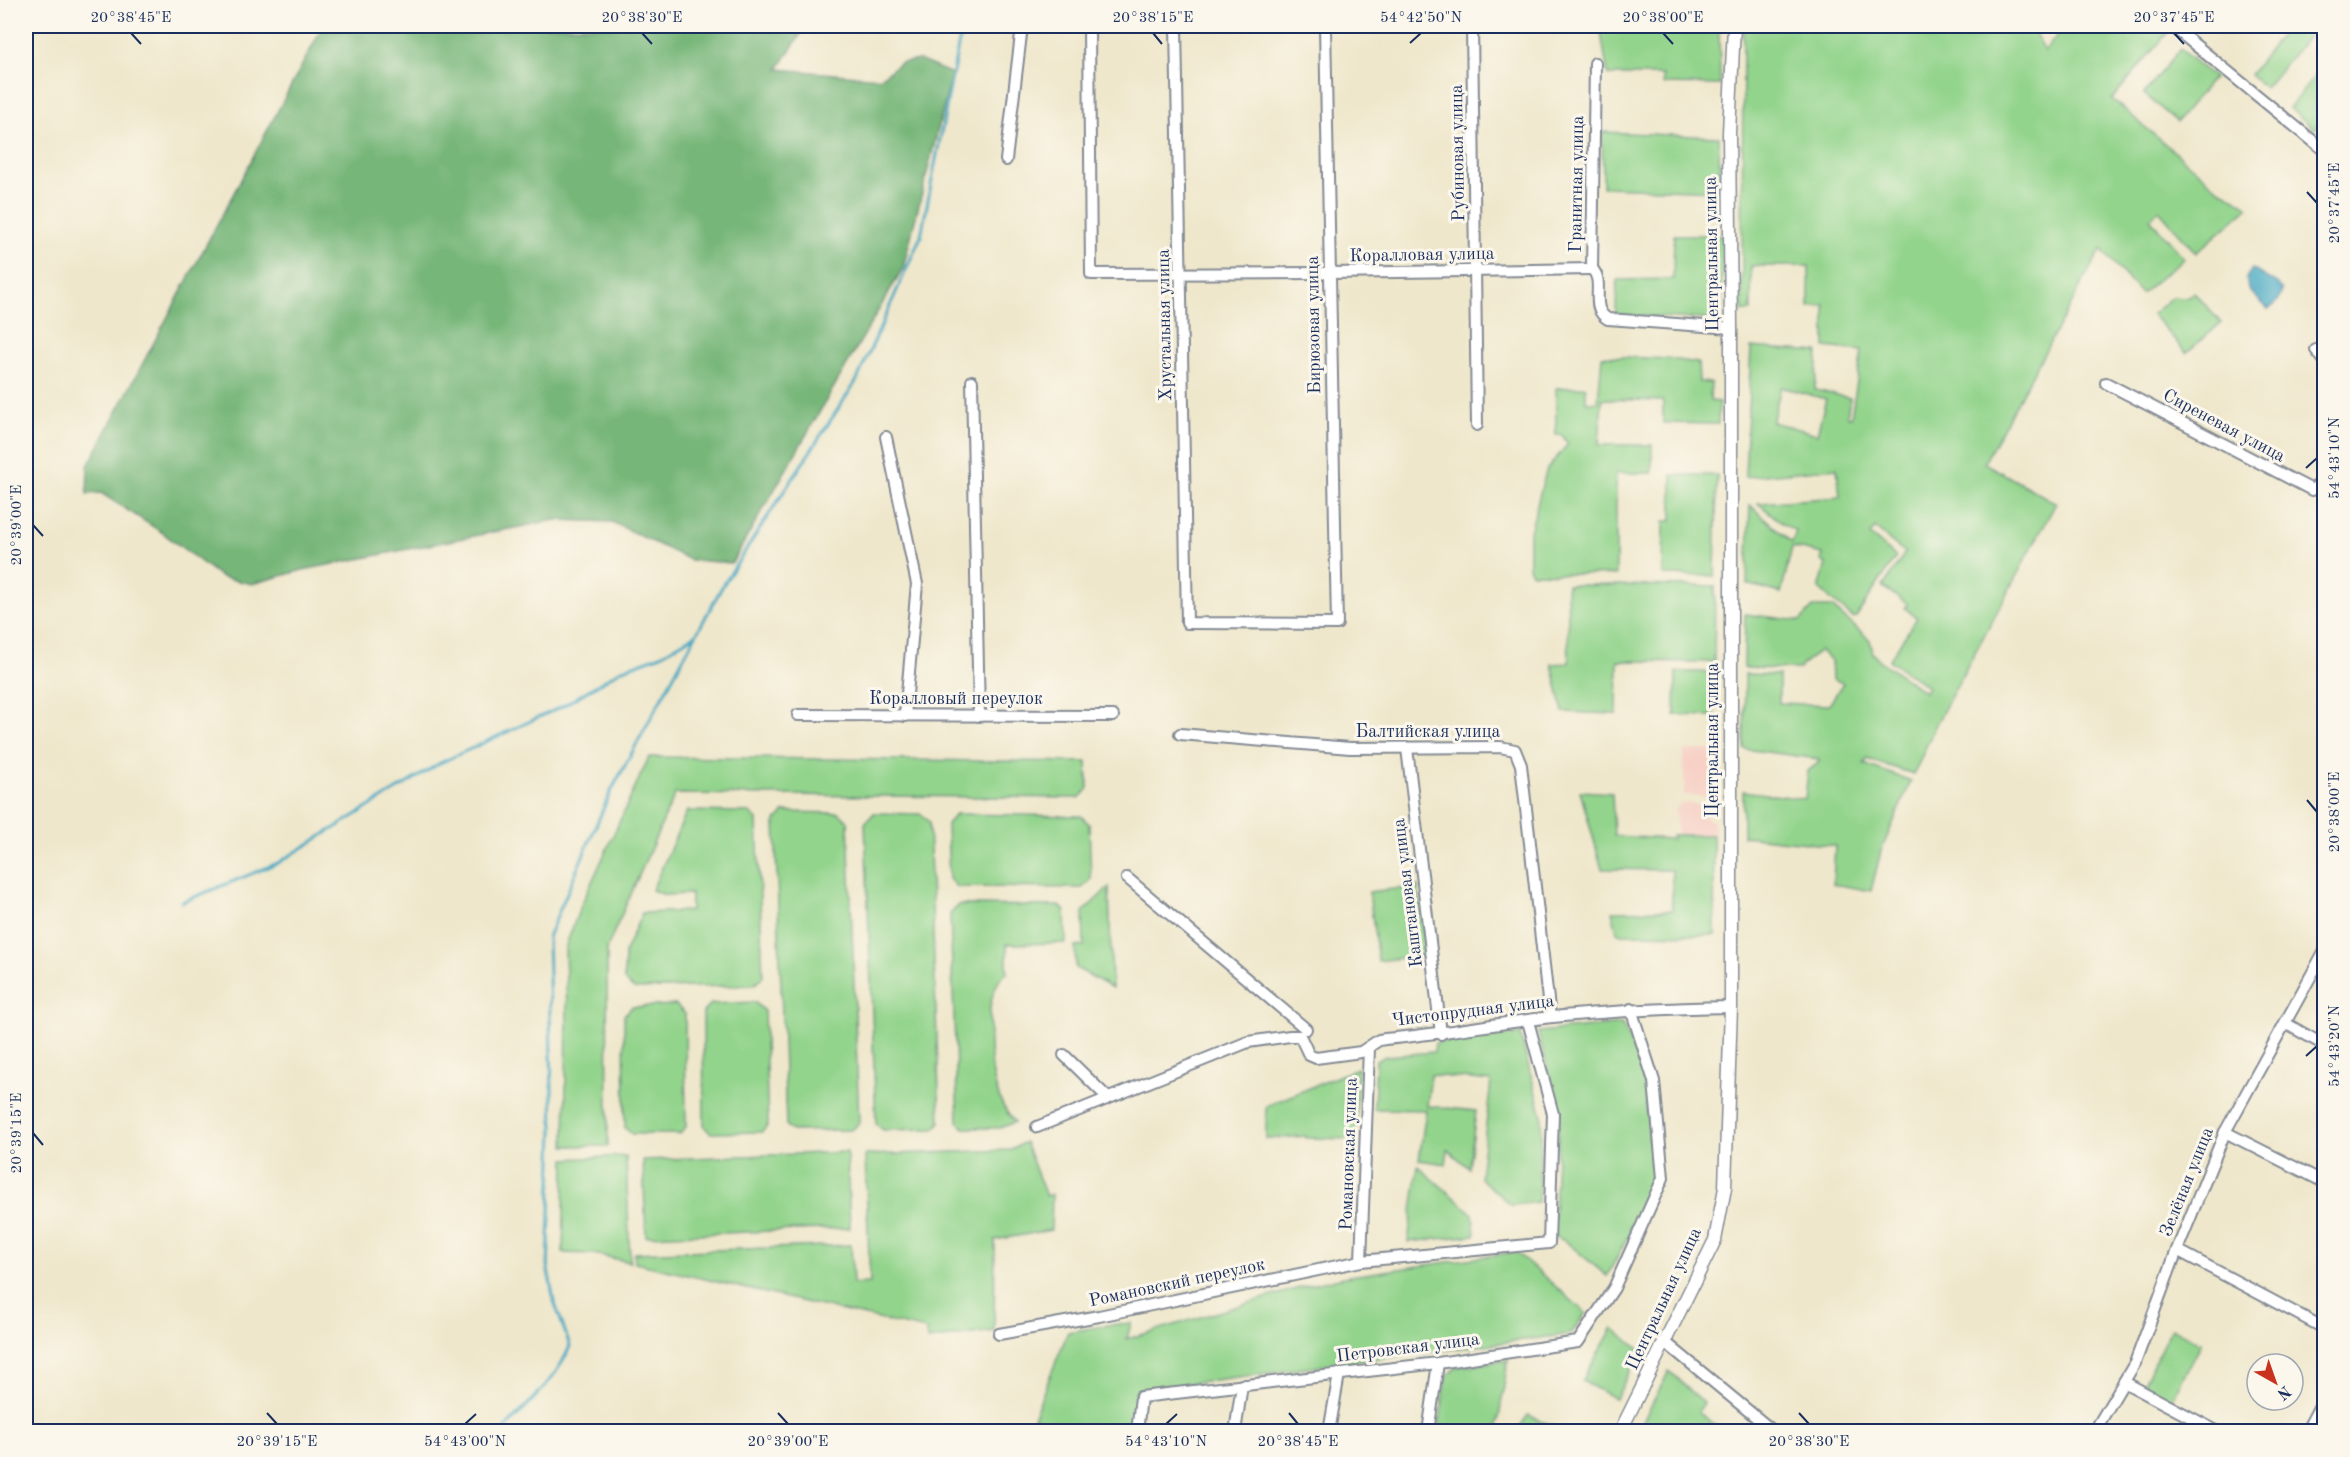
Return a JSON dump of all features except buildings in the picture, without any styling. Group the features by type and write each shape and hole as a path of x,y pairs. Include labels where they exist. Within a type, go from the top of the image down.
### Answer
{"main road":[{"name":"Центральная улица","path":"1620,1431 1715,1240 1725,1188 1731,1007 1729,133 1734,26"}],"street":[{"path":"1006,160 1022,26"},
{"name":"Коралловая улица","path":"1089,26 1091,274 1329,273 1592,268"},
{"name":"Хрустальная улица","path":"1176,26 1187,623 1337,624"},
{"name":"Бирюзовая улица","path":"1325,26 1337,624"},
{"name":"Рубиновая улица","path":"1472,26 1477,425"},
{"path":"2172,26 2325,150"},
{"name":"Гранитная улица","path":"1595,63 1592,268 1598,278 1598,309 1601,315 1608,319 1731,328"},
{"path":"2316,350 2325,360"},
{"path":"972,381 979,716"},
{"name":"Сиреневая улица","path":"2106,383 2312,490 2325,480"},
{"path":"886,437 917,584 905,716"},
{"name":"Коралловый переулок","path":"798,715 1113,716"},
{"name":"Балтийская улица","path":"1180,734 1350,748 1500,747 1515,750 1521,765 1550,1017"},
{"name":"Каштановая улица","path":"1407,748 1441,1034"},
{"path":"1126,878 1306,1029"},
{"name":"Зелёная улица","path":"2094,1431 2135,1363 2225,1131 2325,952"},
{"name":"Чистопрудная улица","path":"1037,1127 1248,1042 1300,1036 1309,1055 1316,1058 1362,1052 1379,1040 1441,1034 1550,1017 1631,1009 1731,1007"},
{"name":"Петровская улица","path":"1137,1431 1141,1396 1438,1363 1578,1342 1614,1288 1663,1178 1654,1081 1631,1009"},
{"path":"1361,1261 1549,1243 1554,1114 1528,1021"},
{"path":"2285,1023 2325,1045"},
{"name":"Романовская улица","path":"1361,1261 1369,1048"},
{"path":"1065,1054 1108,1098"},
{"path":"2225,1131 2325,1182"},
{"path":"2177,1250 2325,1328"},
{"name":"Романовский переулок","path":"999,1334 1099,1316 1361,1261"},
{"path":"1665,1342 1774,1431"},
{"path":"1428,1431 1438,1363"},
{"path":"1329,1431 1339,1374"},
{"path":"2124,1382 2218,1431"},
{"path":"1235,1431 1242,1385"},
{"path":"2306,1431 2325,1398"}],"shaded area":[{"path":"1684,750 1714,750 1714,797 1684,795"},
{"path":"1681,803 1703,805 1706,809 1706,819 1714,821 1714,835 1678,835 1675,810"}],"green space":[{"path":"323,26 806,26 778,69 880,78 900,63 919,60 952,74 903,268 732,563 690,560 612,522 555,520 303,570 252,584 221,577 160,531 101,493 87,494 88,466"},
{"path":"1719,26 1720,85 1663,84 1663,75 1608,75 1600,27"},
{"path":"1743,26 2031,26 2045,51 2064,26 2161,26 2168,32 2112,99 2216,187 2249,207 2196,253 2159,210 2150,219 2184,258 2141,294 2101,249 1984,463 2056,503 1936,724 1914,774 1867,759 1864,764 1911,781 1881,851 1871,891 1833,884 1835,846 1743,836 1743,791 1805,799 1808,771 1818,763 1819,759 1744,749 1745,674 1779,675 1779,703 1829,705 1843,683 1832,679 1831,660 1820,651 1806,661 1800,669 1744,668 1745,614 1800,621 1813,607 1832,607 1870,640 1873,653 1880,661 1925,692 1928,687 1889,660 1917,618 1905,608 1907,604 1883,587 1905,553 1875,528 1870,535 1896,557 1856,617 1853,618 1819,589 1826,564 1821,560 1823,554 1792,547 1781,593 1747,584 1750,505 1792,543 1796,531 1783,524 1758,503 1840,497 1837,468 1745,477 1751,347 1818,352 1815,390 1850,398 1847,416 1851,417 1862,351 1825,347 1825,305 1809,307 1809,266 1751,266 1751,311 1742,311","holes":["1781,387 1826,399 1817,434 1772,422"]},
{"path":"2286,26 2317,26 2265,88 2250,75"},
{"path":"2180,49 2214,77 2177,122 2144,94"},
{"path":"2319,67 2324,69 2324,117 2315,129 2289,108 2318,72"},
{"path":"1602,132 1719,137 1720,191 1603,187"},
{"path":"1674,235 1723,235 1721,320 1616,315 1617,280 1673,279"},
{"path":"2194,292 2221,323 2186,353 2152,314 2172,297 2186,298"},
{"path":"1602,356 1670,359 1698,363 1699,382 1711,383 1710,401 1719,402 1718,424 1663,423 1663,401 1602,399 1599,445 1652,445 1652,473 1616,473 1616,575 1532,573 1529,567 1529,536 1543,482 1547,469 1568,444 1562,435 1556,435 1556,388 1586,387 1586,402 1598,402"},
{"path":"1672,475 1717,475 1715,576 1663,575 1664,521 1672,521"},
{"path":"1567,585 1715,586 1714,662 1618,661 1617,714 1563,712 1552,664 1569,663"},
{"path":"1676,672 1714,672 1714,716 1675,715"},
{"path":"649,757 1087,762 1088,789 1079,798 675,794 607,948 608,1146 565,1146 567,1013 565,948 579,910"},
{"path":"1580,791 1612,793 1614,836 1672,839 1672,835 1713,835 1715,935 1621,934 1617,932 1612,911 1672,910 1672,870 1602,869"},
{"path":"687,811 749,812 757,820 763,976 754,985 634,989 624,980 625,952 642,913 691,911 691,894 665,895 652,890"},
{"path":"784,812 839,813 848,821 859,1123 852,1130 792,1131 786,1125 775,822"},
{"path":"874,813 921,814 929,822 940,1122 934,1129 883,1130 876,1124 865,823"},
{"path":"956,814 1081,816 1089,824 1091,880 1082,888 957,887 949,879 947,824"},
{"path":"1418,886 1426,955 1378,961 1369,892"},
{"path":"1109,887 1112,988 1076,968 1075,947 1084,946 1083,912"},
{"path":"959,905 1060,906 1065,911 1066,943 1007,944 1007,973 997,983 991,1004 990,1053 995,1084 1000,1098 1006,1111 1015,1122 1000,1128 964,1128 958,1122 950,914"},
{"path":"755,1002 764,1011 768,1125 762,1132 710,1133 704,1126 703,1012 711,1004"},
{"path":"676,1005 685,1014 686,1127 680,1134 632,1134 625,1128 624,1015 632,1007"},
{"path":"1622,1024 1636,1056 1645,1088 1652,1175 1642,1211 1607,1276 1565,1241 1553,1236 1559,1115 1538,1032"},
{"path":"1520,1034 1542,1116 1538,1202 1511,1205 1480,1178 1491,1081 1431,1075 1427,1106 1476,1111 1469,1168 1448,1150 1446,1164 1419,1160 1426,1110 1374,1109 1376,1061 1386,1056 1434,1052 1435,1043"},
{"path":"1358,1068 1356,1139 1306,1138 1306,1136 1266,1139 1266,1106"},
{"path":"1025,1142 1046,1196 1052,1194 1051,1230 995,1240 994,1331 928,1340 926,1330 635,1263 634,1253 851,1245 853,1284 870,1283 865,1155 1011,1150"},
{"path":"847,1152 850,1228 646,1236 643,1160"},
{"path":"626,1156 630,1262 594,1254 563,1253 565,1159"},
{"path":"1418,1166 1473,1214 1475,1235 1408,1242"},
{"path":"1516,1252 1586,1313 1571,1334 1137,1390 1131,1431 1104,1431 1033,1418 1068,1332 1131,1323 1127,1339 1344,1277"},
{"path":"1613,1328 1640,1350 1616,1399 1582,1381"},
{"path":"2171,1328 2201,1343 2170,1402 2146,1390 2144,1383"},
{"path":"1508,1360 1497,1431 1438,1431 1447,1376 1456,1367"},
{"path":"1669,1371 1703,1403 1699,1412 1722,1431 1638,1431"},
{"path":"1528,1415 1564,1431 1517,1431"}],"water":[{"path":"2252,269 2277,284 2282,290 2278,301 2268,309 2248,289 2246,278"}],"waterway":[{"path":"502,1432 549,1381 570,1346 554,1301 548,1270 553,1131 548,937 610,793 723,585 857,380 921,236 962,26"},
{"path":"182,902 278,863 440,763 561,707 623,669 661,655 695,635"}]}
